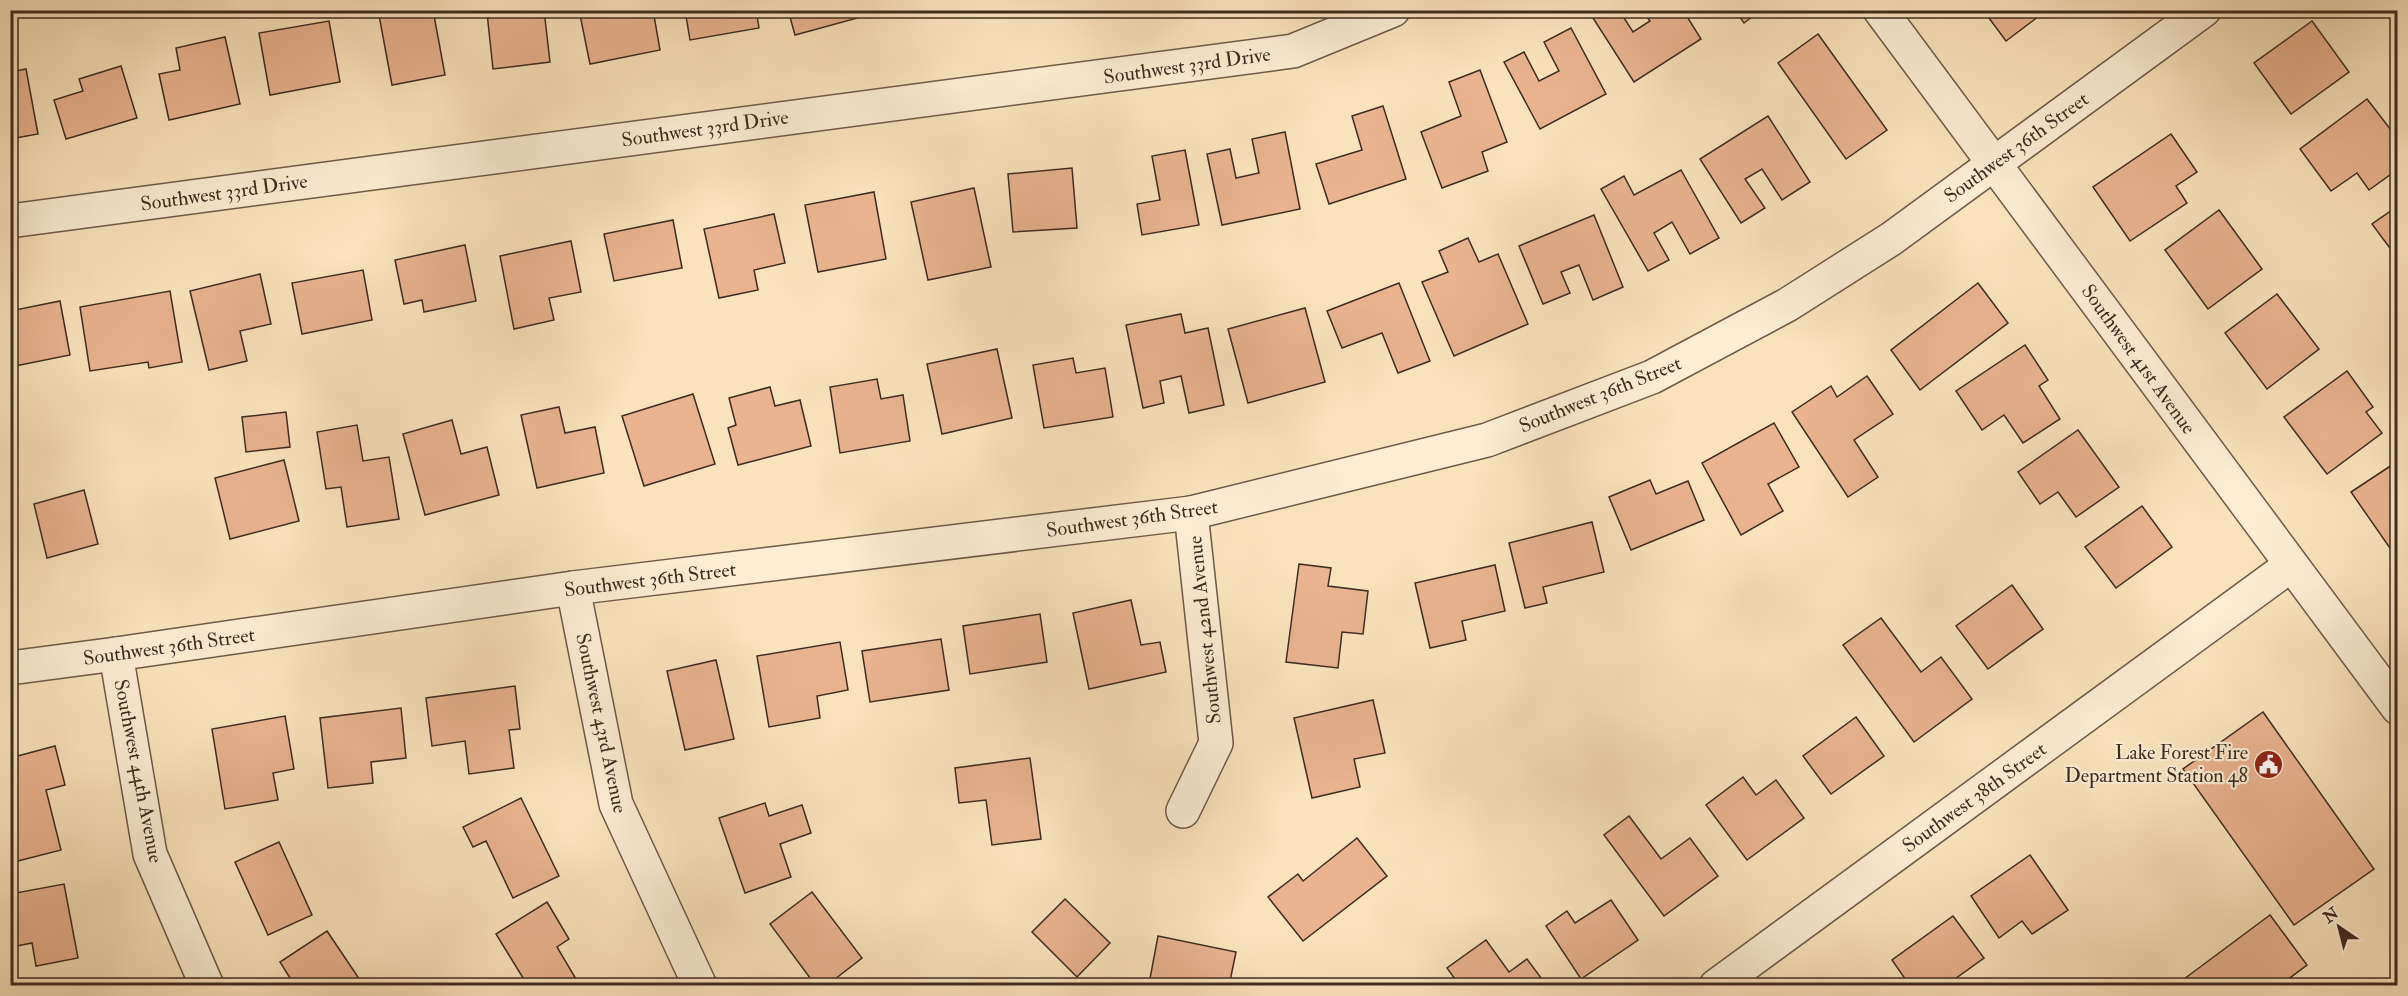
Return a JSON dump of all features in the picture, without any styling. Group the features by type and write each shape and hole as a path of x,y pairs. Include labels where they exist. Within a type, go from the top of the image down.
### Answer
{"street":[{"name":"Southwest 33rd Drive","path":"10,220 1293,51 1393,10"},
{"name":"Southwest 41st Avenue","path":"1880,10 2397,708"},
{"name":"Southwest 36th Street","path":"10,668 573,588 1191,513 1487,440 1652,377 1787,304 1891,239 2204,10"},
{"name":"Southwest 42nd Avenue","path":"1183,811 1216,743 1191,513"},
{"name":"Southwest 38th Street","path":"1716,986 2291,565"},
{"name":"Southwest 43rd Avenue","path":"573,588 616,804 700,986"},
{"name":"Southwest 44th Avenue","path":"116,654 150,854 207,986"}],"building":[{"path":"378,10 433,10 445,75 392,85"},
{"path":"544,10 550,62 493,69 487,13"},
{"path":"579,10 653,10 660,50 590,64"},
{"path":"685,10 756,10 759,28 690,40"},
{"path":"788,10 859,10 861,17 795,35"},
{"path":"934,10 966,10 967,12 934,17"},
{"path":"1605,10 1619,10 1633,32 1650,21 1642,10 1683,10 1701,39 1634,82 1593,18"},
{"path":"1735,10 1761,10 1744,23"},
{"path":"1983,10 2047,10 2006,41"},
{"path":"329,21 340,82 270,95 259,33"},
{"path":"2312,21 2349,72 2291,114 2254,63"},
{"path":"1571,28 1606,94 1540,129 1504,62 1524,52 1539,81 1559,71 1544,42"},
{"path":"1818,34 1887,130 1846,159 1778,63"},
{"path":"225,37 240,104 169,120 159,74 180,70 176,48"},
{"path":"121,66 137,118 66,139 54,100 83,91 79,79"},
{"path":"26,69 38,134 10,139 10,72"},
{"path":"1480,70 1507,142 1482,152 1488,171 1442,188 1421,132 1461,116 1449,82"},
{"path":"2367,99 2398,139 2398,169 2369,190 2357,173 2331,191 2300,149"},
{"path":"1383,106 1406,179 1329,204 1316,164 1362,150 1352,116"},
{"path":"1768,116 1810,182 1782,200 1762,169 1745,179 1765,208 1741,223 1700,159"},
{"path":"1285,132 1300,209 1222,225 1207,154 1230,149 1236,178 1259,173 1252,139"},
{"path":"2171,134 2197,172 2176,186 2187,203 2130,241 2093,187"},
{"path":"1185,150 1199,225 1142,235 1137,204 1160,200 1152,156"},
{"path":"1072,168 1077,228 1013,232 1008,174"},
{"path":"1681,170 1719,238 1690,254 1672,222 1654,233 1669,260 1648,271 1601,189 1624,176 1634,195"},
{"path":"974,188 991,267 928,280 911,202"},
{"path":"874,192 886,259 818,272 805,205"},
{"path":"2398,206 2398,259 2372,224"},
{"path":"2219,210 2262,269 2208,309 2165,250"},
{"path":"774,214 785,263 754,270 758,290 719,298 704,229"},
{"path":"1594,215 1623,287 1593,300 1579,265 1561,272 1570,293 1543,304 1519,246"},
{"path":"673,220 682,268 614,281 604,234"},
{"path":"1468,238 1479,262 1498,254 1528,324 1454,356 1422,282 1448,272 1439,251"},
{"path":"571,241 581,292 549,298 554,320 514,329 500,256"},
{"path":"465,245 476,301 424,312 422,300 404,304 395,260"},
{"path":"363,270 372,320 302,334 292,283"},
{"path":"260,274 271,324 240,331 247,361 209,370 190,291"},
{"path":"1399,283 1430,361 1398,373 1382,333 1342,348 1327,311"},
{"path":"1978,283 2008,323 1920,390 1891,350"},
{"path":"170,291 182,362 149,368 148,362 90,371 80,307"},
{"path":"2277,294 2319,349 2267,389 2225,333"},
{"path":"60,301 70,355 10,367 10,311"},
{"path":"1305,308 1325,382 1248,403 1228,329"},
{"path":"1181,314 1185,333 1208,328 1224,405 1189,413 1181,376 1160,381 1164,403 1143,408 1126,325"},
{"path":"2025,345 2048,380 2039,386 2060,419 2023,443 2004,415 1982,430 1956,391"},
{"path":"997,349 1012,418 942,434 927,364"},
{"path":"1073,358 1076,373 1105,368 1113,417 1044,428 1033,365"},
{"path":"2347,371 2373,407 2366,412 2382,433 2327,474 2284,417"},
{"path":"1867,376 1893,414 1854,440 1878,477 1848,497 1792,412 1831,386 1837,397"},
{"path":"877,379 881,399 903,395 910,441 840,453 830,387"},
{"path":"770,387 775,406 800,400 811,446 738,465 728,428 736,425 729,398"},
{"path":"693,394 715,464 644,486 622,416"},
{"path":"559,407 565,433 595,427 604,473 537,488 521,415"},
{"path":"286,412 290,447 246,452 242,417"},
{"path":"452,420 461,454 487,447 499,495 425,515 403,434"},
{"path":"1774,423 1799,467 1768,484 1783,511 1741,535 1702,463"},
{"path":"357,425 363,461 389,457 399,519 347,527 341,487 326,489 317,432"},
{"path":"2078,430 2119,487 2076,517 2058,492 2040,504 2018,472"},
{"path":"284,460 299,521 230,539 215,478"},
{"path":"2398,461 2398,547 2392,551 2351,492"},
{"path":"1650,480 1656,494 1688,481 1704,520 1631,550 1609,497"},
{"path":"84,490 98,544 47,558 34,504"},
{"path":"2142,506 2172,547 2116,588 2085,547"},
{"path":"1592,522 1604,572 1543,587 1547,603 1525,608 1509,543"},
{"path":"1299,564 1331,568 1328,586 1368,591 1363,634 1342,632 1338,668 1286,662"},
{"path":"1495,565 1505,611 1462,621 1466,640 1430,648 1415,583"},
{"path":"2012,585 2043,629 1988,669 1956,626"},
{"path":"1131,600 1141,645 1160,642 1166,672 1089,689 1073,613"},
{"path":"1040,614 1047,662 970,674 963,626"},
{"path":"1881,618 1921,672 1941,657 1972,699 1914,742 1843,645"},
{"path":"941,639 949,690 870,702 862,651"},
{"path":"840,642 848,690 817,696 820,718 769,727 757,656"},
{"path":"716,660 734,739 685,750 667,671"},
{"path":"515,686 520,729 509,730 514,768 469,774 465,741 432,746 426,698"},
{"path":"1373,700 1385,753 1354,759 1360,787 1312,798 1294,718"},
{"path":"401,708 406,758 371,762 373,783 328,788 320,718"},
{"path":"2263,712 2374,869 2294,925 2183,769"},
{"path":"285,716 294,769 273,773 278,800 225,809 212,729"},
{"path":"1856,717 1884,756 1831,794 1803,756"},
{"path":"55,746 65,785 46,790 61,850 10,863 10,758"},
{"path":"1030,758 1041,839 992,845 986,800 959,803 955,768"},
{"path":"1743,777 1756,795 1776,780 1804,818 1747,860 1706,805"},
{"path":"521,798 559,876 513,898 486,841 473,847 463,827"},
{"path":"765,803 769,816 802,805 811,833 780,844 791,877 745,893 719,818"},
{"path":"1629,816 1661,859 1690,838 1718,876 1664,916 1604,835"},
{"path":"1357,838 1387,876 1303,941 1268,897 1298,874 1303,881"},
{"path":"279,842 312,915 268,935 235,862"},
{"path":"2030,855 2068,910 2032,934 2022,921 1999,938 1971,896"},
{"path":"64,884 78,958 36,966 32,943 12,947 10,894"},
{"path":"812,892 862,958 826,986 816,986 770,924"},
{"path":"1065,899 1110,943 1077,977 1032,932"},
{"path":"1611,900 1638,940 1581,979 1546,926 1567,911 1575,923"},
{"path":"547,902 569,939 557,947 576,979 565,986 528,986 496,934"},
{"path":"2270,915 2307,965 2279,986 2190,986 2184,979"},
{"path":"1953,916 1984,958 1945,986 1910,986 1892,960"},
{"path":"327,931 364,986 295,986 280,962"},
{"path":"1158,936 1236,952 1229,986 1149,984"},
{"path":"1486,940 1509,972 1527,959 1547,986 1460,986 1447,968"}],"place":[{"name":"Lake Forest Fire Department Station 48","path":"2269,764"}]}
